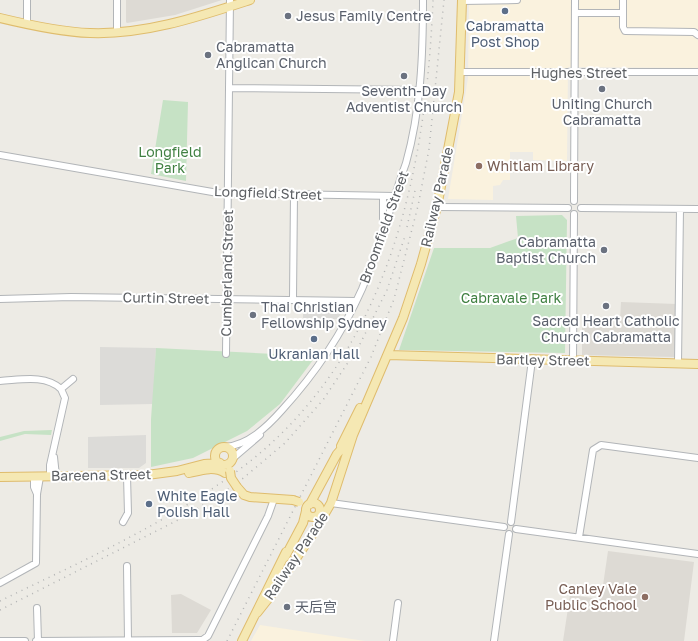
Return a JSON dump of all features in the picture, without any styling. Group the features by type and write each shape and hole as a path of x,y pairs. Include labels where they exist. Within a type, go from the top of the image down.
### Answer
{"main road":[{"path":"0,18 77,32 117,32 165,26 230,3 250,0"},
{"name":"Railway Parade","path":"259,610 272,594 322,520 331,503 354,435 403,318 421,264 437,207 457,104 461,72 462,0"},
{"name":"Bartley Street","path":"388,354 532,360 698,364"},
{"name":"Railway Parade","path":"337,454 359,409 374,386"},
{"path":"272,594 280,574 286,552 304,520 308,507 322,484 337,454 354,435"},
{"path":"230,477 232,452 225,447 217,451 216,459 230,477 245,491 266,499 296,501"},
{"name":"Bareena Street","path":"0,477 149,475 177,471 201,464 210,459 217,451"},
{"path":"221,464 227,464 232,460"},
{"name":"Bareena Street","path":"201,464 221,464"},
{"path":"149,475 182,474 210,469 218,470 230,477"},
{"path":"300,528 318,512 318,495 322,484"},
{"path":"266,499 285,496 308,507 315,504 318,512"},
{"path":"308,507 309,516 318,512"},
{"name":"Railway Parade","path":"242,641 259,610 273,576 286,552"},
{"path":"259,610 273,582 297,557"}],"street":[{"path":"27,0 27,24"},
{"path":"117,0 117,32"},
{"name":"Broomfield Street","path":"268,425 304,386 325,357 356,301 383,229 409,155 419,90 424,0"},
{"path":"462,0 517,0"},
{"path":"574,201 575,0"},
{"path":"623,0 623,27 625,31 694,32 698,35"},
{"name":"Cumberland Street","path":"226,354 230,3"},
{"path":"576,13 623,13"},
{"name":"Hughes Street","path":"461,72 575,74 698,72"},
{"path":"229,88 419,90"},
{"name":"Longfield Street","path":"0,154 228,194 395,196"},
{"path":"293,299 294,194"},
{"path":"382,196 384,207 383,229"},
{"path":"568,208 569,204 574,201"},
{"path":"574,201 579,203 581,208"},
{"path":"437,207 568,208"},
{"path":"568,208 571,213 574,214"},
{"path":"581,208 698,209"},
{"path":"574,214 578,213 581,208"},
{"path":"678,363 680,209"},
{"path":"573,361 574,214"},
{"name":"Curtin Street","path":"0,299 71,297 356,301"},
{"path":"511,522 532,360"},
{"path":"61,389 73,378"},
{"path":"0,380 38,379 56,384 61,389 65,398 54,455 53,476"},
{"path":"225,447 240,444 268,425"},
{"path":"232,460 251,444 268,425"},
{"path":"578,537 592,450 601,445 698,458"},
{"path":"124,522 128,512 127,476"},
{"path":"0,583 36,563 37,477"},
{"path":"37,608 37,641 206,639 269,514 266,499 285,496"},
{"path":"331,503 504,527"},
{"path":"504,527 506,524 511,522"},
{"path":"511,522 514,524 516,529"},
{"path":"504,527 505,532 509,534"},
{"path":"516,529 698,554"},
{"path":"509,534 513,534 516,529"},
{"path":"494,641 509,534"},
{"path":"127,566 128,640"},
{"path":"393,641 398,603"},
{"path":"0,640 25,641"}],"shaded area":[{"path":"126,0 222,0 175,15 127,23"},
{"path":"469,0 698,0 698,68 568,67 567,161 533,160 533,152 510,152 510,180 503,180 500,185 493,186 493,200 448,199 468,78"},
{"path":"621,302 677,304 674,357 582,355 582,320 620,319"},
{"path":"303,307 343,307 343,309 338,319 303,319"},
{"path":"100,347 156,348 153,404 100,405"},
{"path":"146,435 146,463 139,468 88,468 88,437"},
{"name":"Canley Vale Public School","path":"608,551 694,562 684,641 563,641 570,595 601,599"},
{"path":"181,594 211,610 197,633 172,633 171,595"},
{"path":"260,625 365,641 251,641"}],"green space":[{"name":"Longfield Park","path":"163,100 188,102 186,181 151,174"},
{"name":"Cabravale Park","path":"562,215 567,220 565,353 399,350 434,248 490,248 518,238 516,216"},
{"path":"156,348 316,356 280,404 247,431 193,458 151,467 151,419"},
{"path":"52,430 51,435 25,434 0,441 0,437 24,431"}],"railway":[{"path":"0,601 151,526 180,509 236,472 288,427 330,377 363,321 388,261 407,198 420,133 429,66 433,0"},
{"path":"227,641 371,357 394,299 418,206 429,149 444,0"},
{"path":"407,227 416,186"},
{"path":"0,610 184,517 235,485 285,443 323,400 359,346 387,290 405,236"}],"place":[{"name":"Cabramatta Post Shop","path":"505,11"},
{"name":"Jesus Family Centre","path":"288,16"},
{"name":"Cabramatta Anglican Church","path":"208,55"},
{"name":"Seventh-Day Adventist Church","path":"404,76"},
{"name":"Uniting Church Cabramatta","path":"602,89"},
{"name":"Whitlam Library","path":"479,166"},
{"name":"Cabramatta Baptist Church","path":"604,250"},
{"name":"Sacred Heart Catholic Church Cabramatta","path":"606,306"},
{"name":"Thai Christian Fellowship Sydney","path":"253,315"},
{"name":"Ukranian Hall","path":"314,339"},
{"name":"White Eagle Polish Hall","path":"149,504"},
{"name":"Canley Vale Public School","path":"645,597"},
{"name":"天后宫","path":"287,607"}]}
